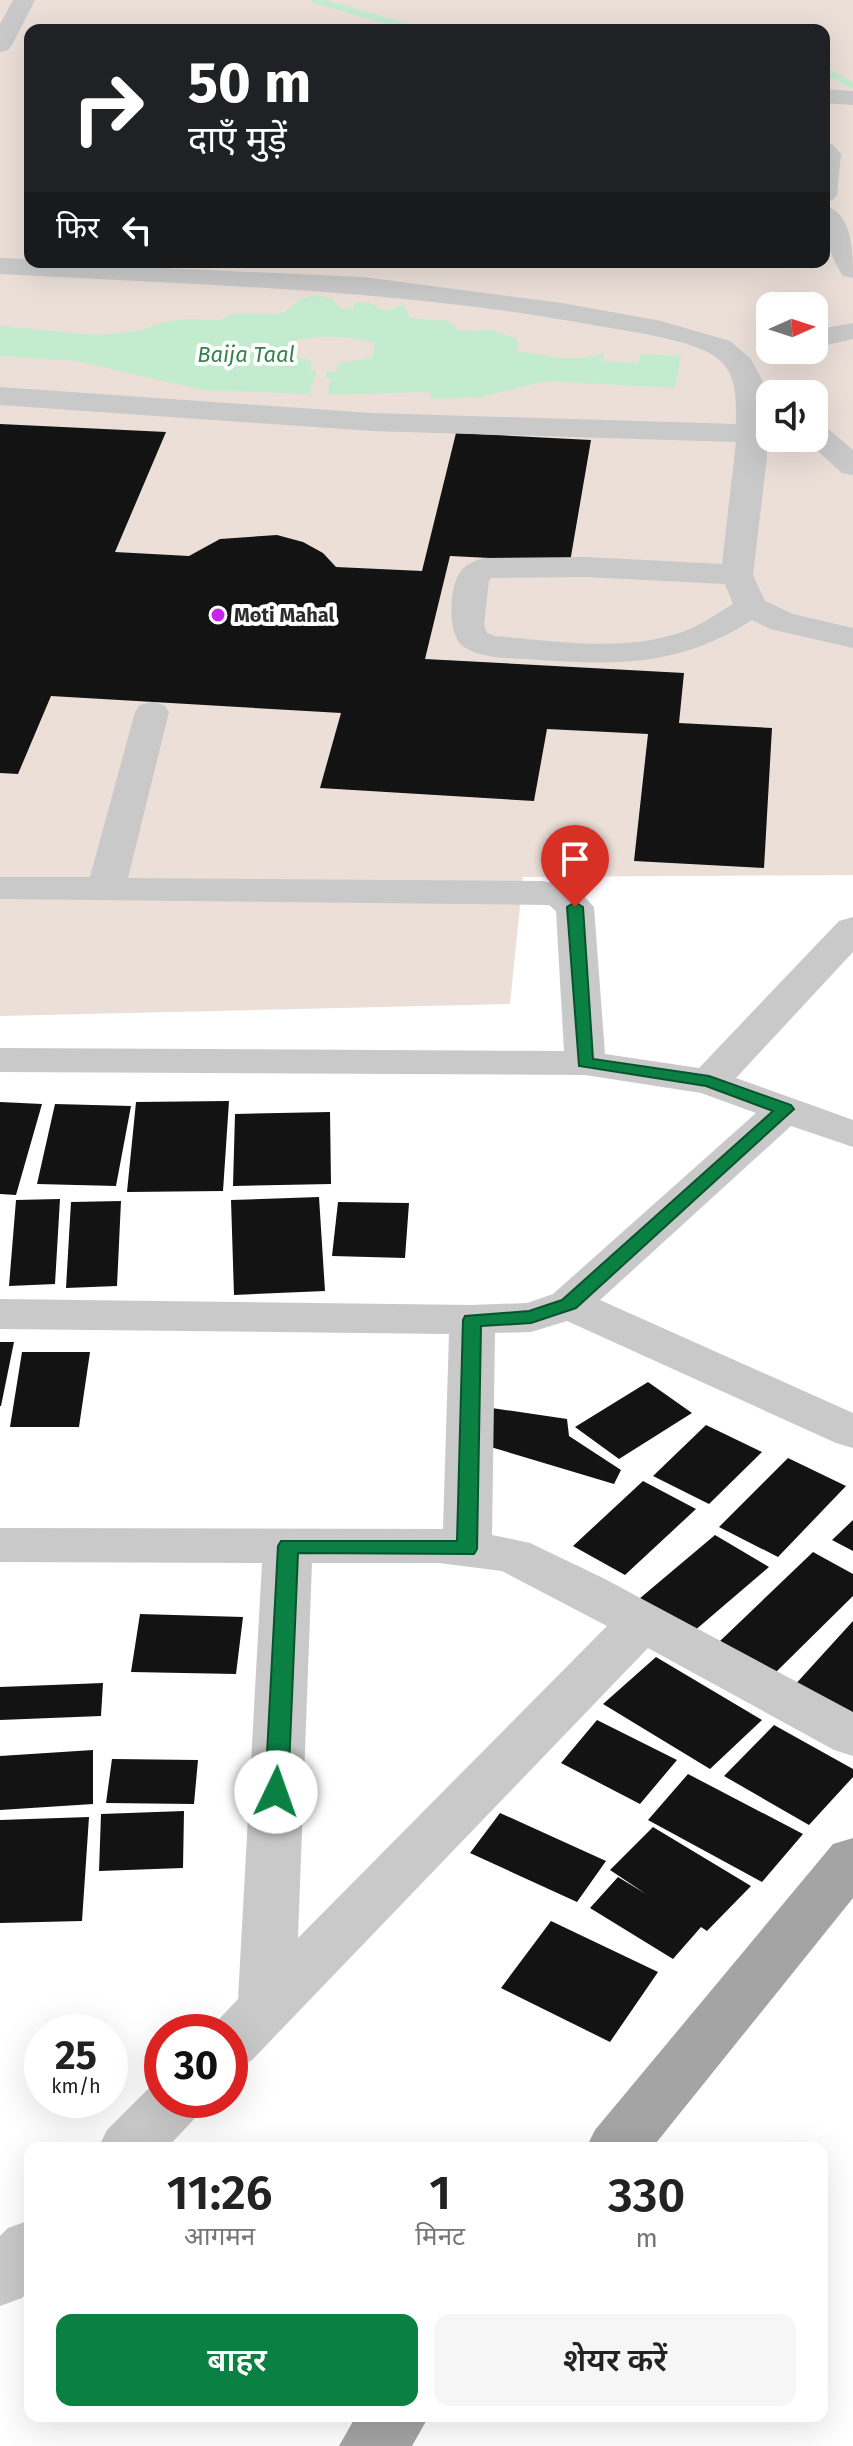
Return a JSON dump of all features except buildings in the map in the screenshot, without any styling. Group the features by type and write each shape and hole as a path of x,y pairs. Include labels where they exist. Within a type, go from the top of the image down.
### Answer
{"main road":[{"path":"621,2142 853,1859"},
{"path":"372,2446 391,2422"}],"street":[{"path":"0,24 12,0"},
{"path":"4,55 24,0"},
{"path":"830,96 853,98"},
{"path":"830,220 853,270"},
{"path":"0,266 24,267"},
{"path":"92,268 367,274 661,329 747,354 752,457 737,575 751,607 782,622 853,638"},
{"path":"828,336 853,331"},
{"path":"750,386 756,388"},
{"path":"0,396 372,422 750,433"},
{"path":"828,444 853,466"},
{"path":"737,575 601,567 484,568 473,577 467,625 473,639 489,646 612,651 661,648 693,640 751,607"},
{"path":"106,890 152,712"},
{"path":"0,888 543,892 562,896 575,907 585,1063"},
{"path":"709,1082 853,929"},
{"path":"0,1060 585,1063 709,1082 853,1134"},
{"path":"0,1314 472,1320 531,1317 569,1304 785,1109"},
{"path":"569,1304 853,1432"},
{"path":"467,1549 472,1320"},
{"path":"0,1545 439,1546 512,1555 853,1736"},
{"path":"248,2026 288,1546"},
{"path":"248,2026 642,1622"},
{"path":"135,2142 158,2118"},
{"path":"0,2279 24,2253"}],"shaded area":[{"path":"0,0 853,0 853,875 523,877 510,1004 0,1016"}],"water":[{"name":"Baija Taal","path":"314,295 332,299 340,308 354,309 354,303 368,302 385,311 404,305 410,318 448,321 459,331 492,330 518,339 517,352 569,358 605,353 602,361 638,363 641,354 681,356 675,388 546,381 481,397 432,399 429,392 327,395 331,378 325,378 327,372 337,371 339,363 372,358 375,343 332,337 290,341 286,354 312,361 310,370 317,371 309,394 203,390 76,361 0,356 0,326 96,335 138,331 164,322 220,320 236,313 281,314 300,300"}],"waterway":[{"path":"315,0 397,24"},
{"path":"830,73 853,86"}],"place":[{"name":"Moti Mahal","path":"218,615"}],"route":[{"path":"276,1792 288,1546 439,1546 467,1549 472,1320 531,1317 569,1304 785,1109 709,1082 647,1070 585,1063 575,907"}]}
